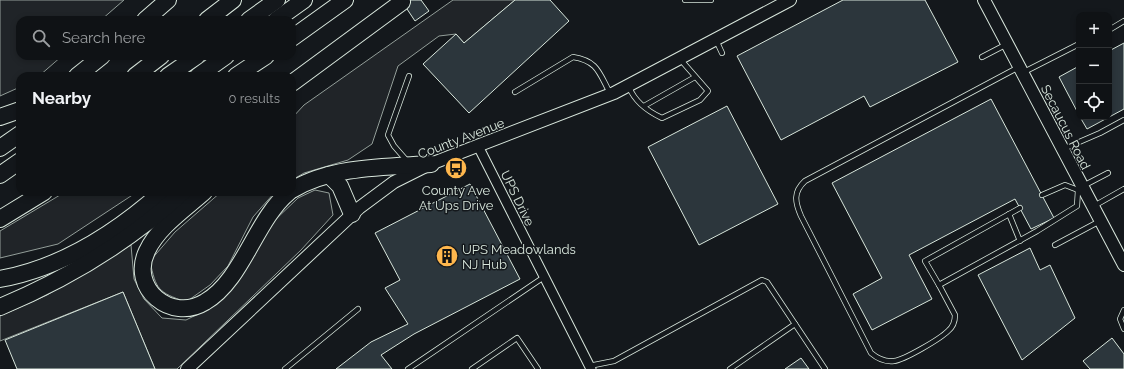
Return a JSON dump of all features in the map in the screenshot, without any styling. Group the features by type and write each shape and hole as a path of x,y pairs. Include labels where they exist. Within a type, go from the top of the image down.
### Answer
{"highway":[{"path":"150,16 168,0"},
{"path":"212,16 233,0"},
{"path":"255,16 277,0"},
{"path":"282,16 304,0"},
{"path":"296,35 345,0"},
{"path":"296,80 402,2"},
{"path":"81,72 97,60"},
{"path":"93,72 103,60"},
{"path":"140,72 156,60"},
{"path":"174,72 191,60"},
{"path":"204,72 220,60"},
{"path":"242,72 260,60"},
{"path":"296,83 310,69"},
{"path":"296,88 310,69"},
{"path":"0,117 16,111"},
{"path":"0,148 16,137"},
{"path":"0,162 16,153"},
{"path":"0,175 16,164"},
{"path":"296,188 308,181 349,172 414,168 431,164"},
{"path":"329,176 340,186 352,214"},
{"path":"0,187 16,177"},
{"path":"0,208 19,196"},
{"path":"0,218 37,196"},
{"path":"0,280 34,271 79,251 122,224 157,196"},
{"path":"0,307 46,286 100,256 140,228 178,196"},
{"path":"200,196 156,237 144,257 143,277 149,292 160,302 175,308 183,309 198,306 219,292 237,268 272,211 285,196"}],"main road":[{"name":"County Avenue","path":"431,164 610,95 790,0"},
{"name":"Secaucus Road","path":"984,0 1062,149 1080,188 1093,207 1124,265"},
{"name":"County Avenue","path":"187,369 352,214 383,189 414,168"}],"street":[{"name":"UPS Drive","path":"478,146 590,367"}],"lane":[{"path":"685,0 711,0"},
{"path":"1112,28 1124,21"},
{"path":"716,39 722,53"},
{"path":"982,57 1007,44"},
{"path":"1020,208 925,261 955,315 955,320 949,331 934,342 896,361 886,361 871,353 795,203 797,190 805,181 1020,70 1076,45"},
{"path":"515,92 573,57 594,64 610,95"},
{"path":"629,86 633,96 649,112 662,118 700,100 708,91 680,58"},
{"path":"409,76 388,135 394,146 414,168"},
{"path":"644,106 696,77"},
{"path":"1062,149 1100,133 1124,120"},
{"path":"1042,195 1065,185 1080,188 1108,173"},
{"path":"939,285 1020,241 1077,206 1080,188"},
{"path":"1093,207 1124,189"},
{"path":"1008,214 1020,241"},
{"path":"1055,246 1100,221"},
{"path":"408,369 544,278"},
{"path":"590,367 614,361 762,280 767,282 825,369"},
{"path":"285,369 358,309"},
{"path":"1124,310 1120,319 1124,329"},
{"path":"730,369 795,324"},
{"path":"472,369 517,338 538,369"}],"shaded area":[{"path":"0,0 124,0 106,16 16,16 16,60 57,60 44,72 16,72 16,89 0,96"},
{"path":"453,0 515,0 464,43 456,34 439,36 398,66 372,144 348,160 304,173 296,178 296,114 304,105"},
{"path":"315,190 329,193 333,215 301,250 177,369 155,369 123,292 0,341 0,316 47,295 131,245 134,279 144,299 162,318 186,320 210,308 225,293 274,221 298,198"},
{"path":"58,196 131,196 58,244 0,258 0,231"},
{"path":"216,196 271,196 253,217 228,266 210,285 186,302 169,295 160,289 154,278 150,261 175,232"}],"building":[{"path":"401,0 421,0 429,11 415,21"},
{"path":"515,0 550,0 569,21 469,113 423,64 456,34 464,43"},
{"path":"843,0 925,0 958,62 870,107 864,96 781,140 737,56"},
{"path":"1124,43 1124,109 1112,115 1112,84 1112,49"},
{"path":"1076,68 1076,109 1059,77"},
{"path":"991,99 1054,218 1031,229 1015,199 909,255 932,299 872,330 853,294 882,278 832,183"},
{"path":"727,106 778,204 699,245 648,147"},
{"path":"1082,120 1104,120 1087,129"},
{"name":"UPS Meadowlands NJ Hub","path":"470,184 520,279 414,334 381,355 392,369 336,369 371,342 408,324 385,288 400,280 375,233"},
{"path":"1030,248 1040,270 1050,265 1075,318 1022,360 978,275"},
{"path":"123,292 155,369 17,369 5,340"},
{"path":"1112,338 1124,354 1124,369 1090,369 1083,361"},
{"path":"801,358 809,369 785,369"}],"place":[{"name":"County Ave At Ups Drive","path":"456,168"},
{"name":"UPS Meadowlands NJ Hub","path":"447,256"}]}
